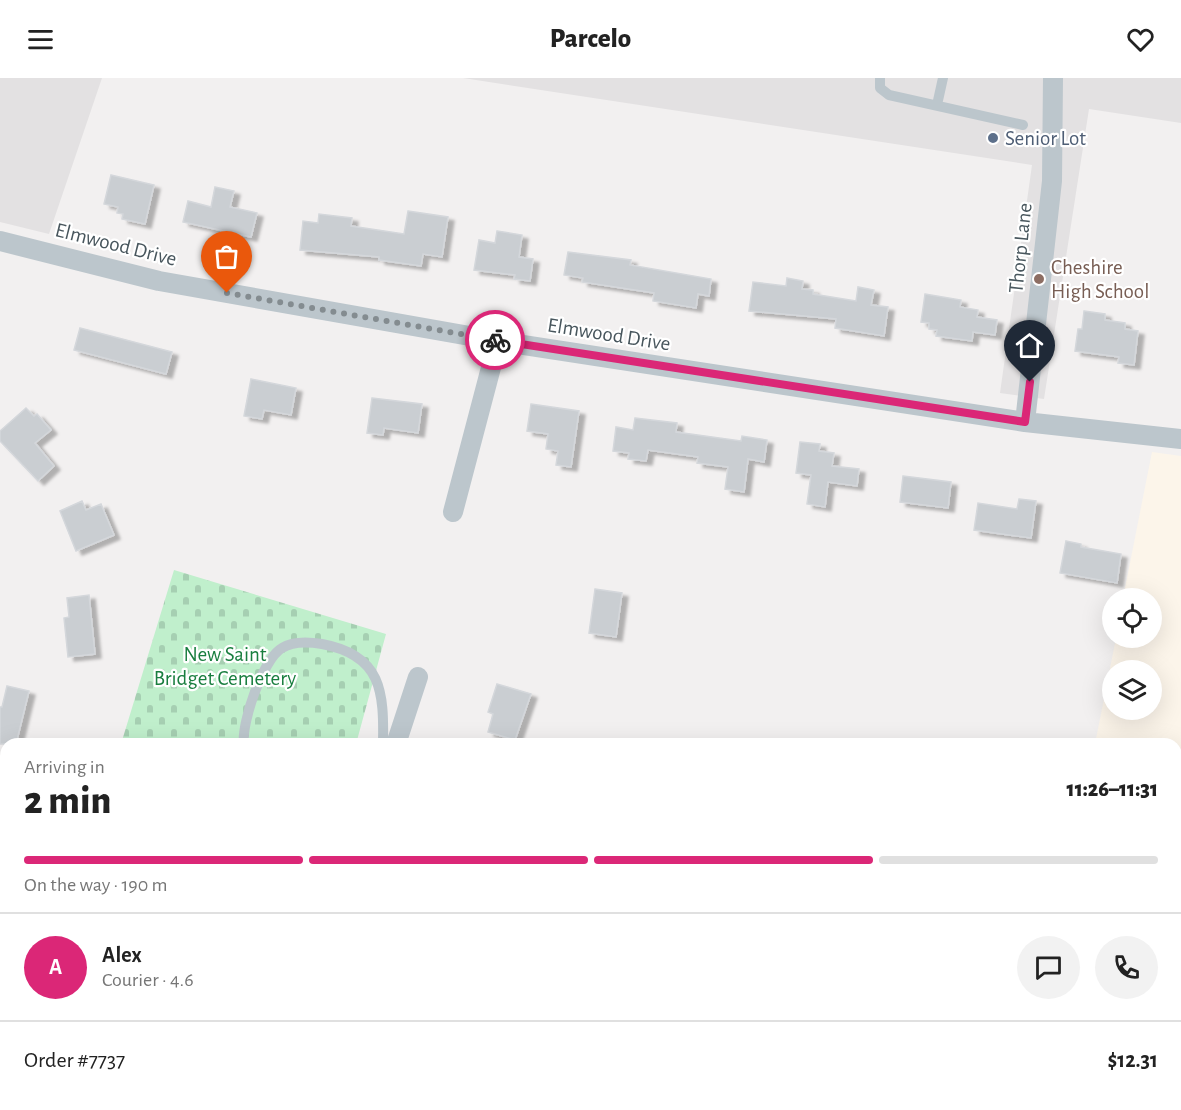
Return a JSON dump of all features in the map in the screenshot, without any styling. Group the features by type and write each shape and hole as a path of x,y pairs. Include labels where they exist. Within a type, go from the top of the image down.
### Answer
{"street":[{"name":"Thorp Lane","path":"1025,422 1052,181 1053,78"},
{"name":"Elmwood Drive","path":"0,241 159,281 498,341 1025,422 1181,439"},
{"path":"453,512 498,341"},
{"path":"398,738 418,677"}],"lane":[{"path":"880,78 880,88 889,95 1023,125"},
{"path":"937,105 943,78"},
{"path":"245,738 249,707 268,664 281,648 300,643 338,647 366,663 384,703 383,738"}],"shaded area":[{"path":"0,78 102,78 49,234 0,222"},
{"name":"Cheshire High School","path":"463,78 1181,78 1181,123 1089,109 1044,399 1000,393 1032,165"},
{"path":"1152,452 1181,456 1181,738 1096,738 1102,709 1102,720 1162,720 1162,660 1112,660 1114,648 1162,648 1162,588 1125,588"}],"green space":[{"name":"New Saint Bridget Cemetery","path":"174,570 386,634 358,738 123,738"}],"building":[{"path":"111,175 154,185 145,224 122,219 123,214 117,213 118,207 104,204"},
{"path":"215,187 234,191 230,207 257,213 251,237 183,222 188,201 211,207"},
{"path":"408,211 448,217 442,257 423,254 421,266 379,260 379,257 300,250 303,221 318,223 319,214 352,218 351,226 404,234"},
{"path":"497,231 522,235 519,257 533,259 530,281 514,279 515,275 474,270 479,240 495,243"},
{"path":"568,252 631,260 630,265 711,279 709,296 698,294 696,308 653,301 654,293 582,282 583,278 564,275"},
{"path":"787,278 803,281 802,289 813,290 813,294 856,301 858,287 874,290 871,305 888,307 884,336 835,328 836,319 749,311 753,282 786,286"},
{"path":"925,294 961,300 960,307 978,310 977,317 997,320 995,335 973,332 972,341 936,336 937,330 929,329 929,323 921,322"},
{"path":"1084,311 1105,314 1105,320 1125,323 1125,329 1138,331 1134,365 1118,363 1119,357 1075,351 1078,329 1082,329"},
{"path":"80,328 172,352 166,374 74,350"},
{"path":"251,379 296,388 291,415 264,410 262,419 244,416"},
{"path":"372,398 422,404 418,433 384,428 383,435 367,433"},
{"path":"531,404 579,411 571,467 556,465 558,451 546,449 548,434 527,431"},
{"path":"26,408 34,416 37,414 51,430 35,443 54,466 38,481 0,441 0,431"},
{"path":"635,418 677,423 676,432 741,441 742,436 767,440 764,462 748,459 744,492 725,489 728,467 697,463 698,457 648,450 646,461 628,459 629,453 613,451 616,427 633,430"},
{"path":"800,442 820,444 819,451 834,453 832,466 859,469 857,486 828,482 825,507 807,504 811,475 796,473"},
{"path":"903,476 951,482 948,508 900,502"},
{"path":"1019,499 1036,501 1031,538 974,530 978,503 1017,509"},
{"path":"82,501 86,510 101,504 114,535 76,551 60,511"},
{"path":"1066,541 1081,544 1081,547 1121,554 1117,583 1060,573"},
{"path":"595,589 622,593 616,637 589,633"},
{"path":"89,595 95,654 68,657 64,618 69,617 67,598"},
{"path":"497,684 531,694 516,738 488,732 493,714 488,712"},
{"path":"7,686 29,691 17,738 0,738 0,707 2,707"}],"way so far":[{"path":"227,293 495,340"}],"place":[{"name":"Senior Lot","path":"993,138"},
{"name":"Cheshire High School","path":"1039,279"}],"route":[{"path":"495,340 1025,422 1030,382"}]}
